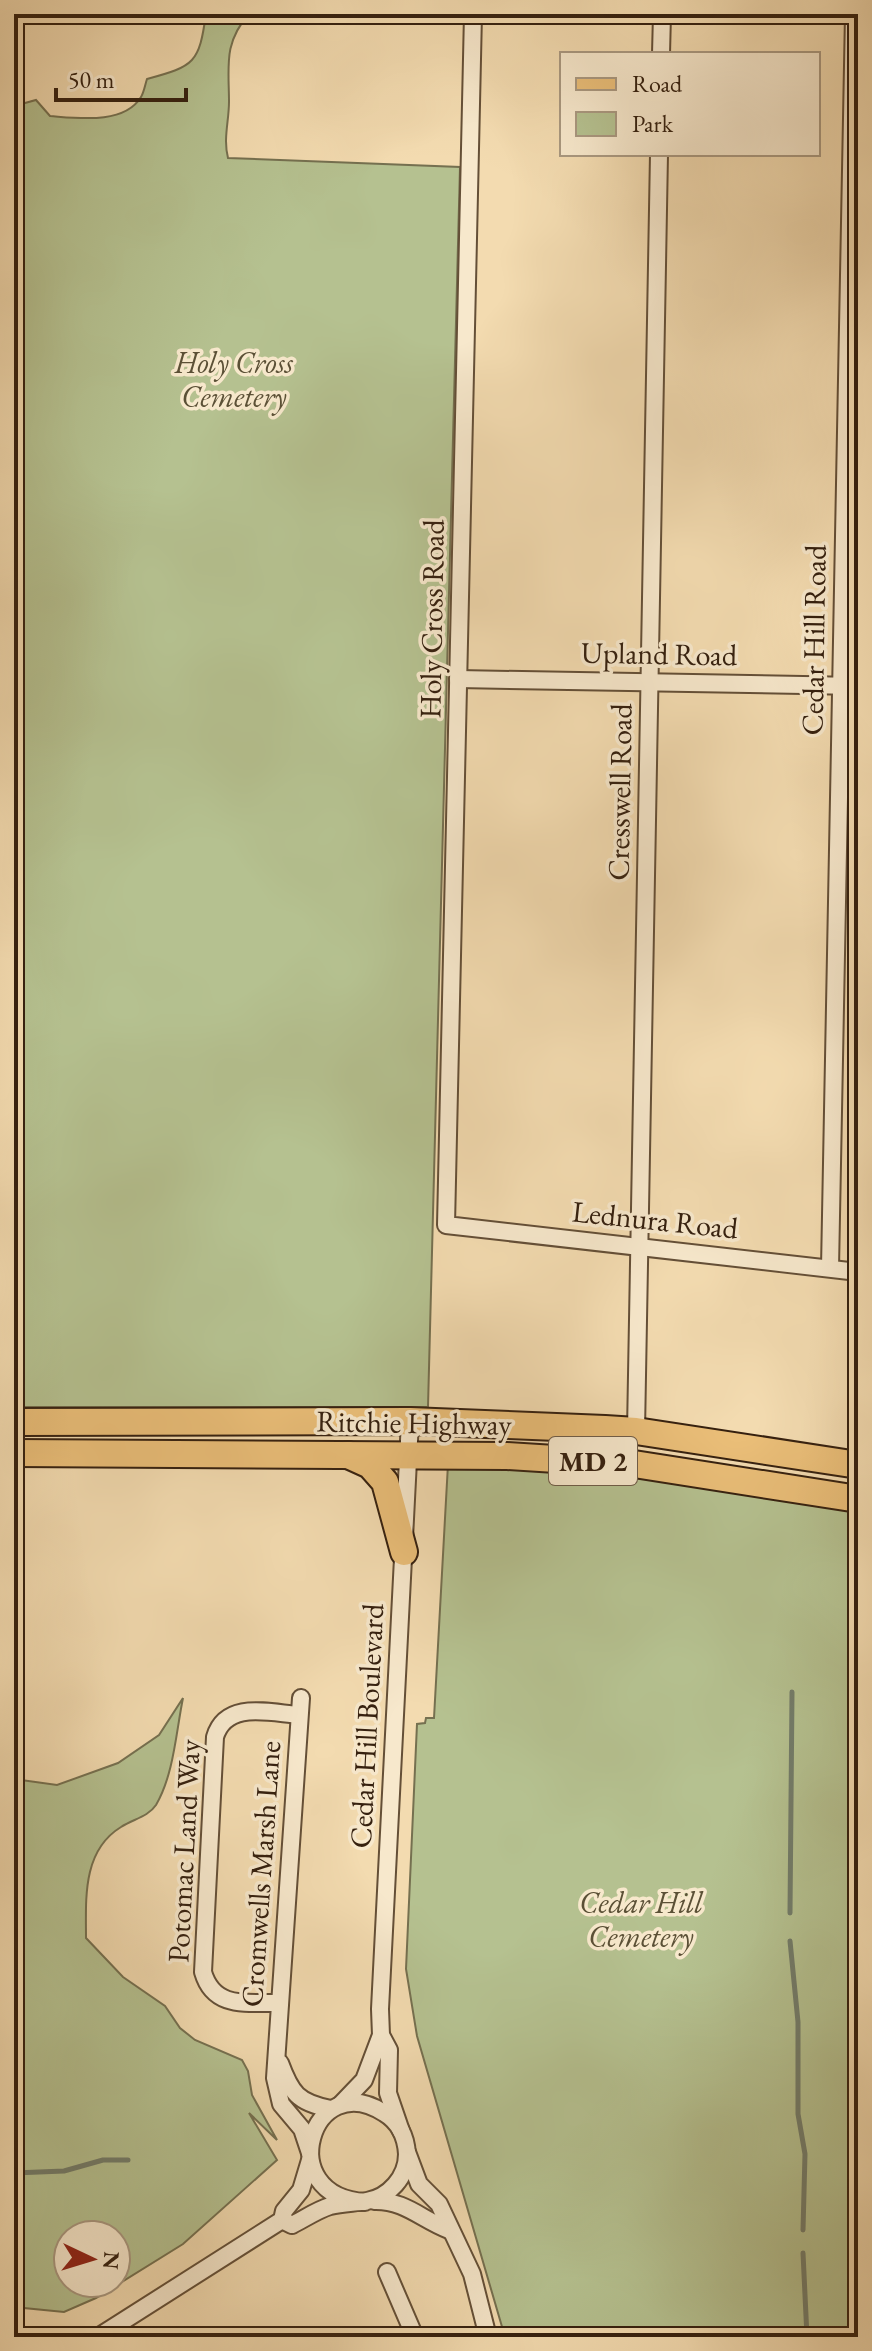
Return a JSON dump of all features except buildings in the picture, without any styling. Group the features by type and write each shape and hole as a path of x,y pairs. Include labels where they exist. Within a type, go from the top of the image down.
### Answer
{"main road":[{"name":"Ritchie Highway","path":"14,1422 410,1421 636,1431 858,1465"},
{"name":"Ritchie Highway","path":"14,1453 507,1456 634,1464 858,1499"},
{"path":"345,1454 370,1465 385,1482 404,1552"}],"street":[{"name":"Holy Cross Road","path":"446,1225 473,14"},
{"path":"661,52 662,14"},
{"name":"Cedar Hill Road","path":"830,1268 850,686 854,14"},
{"name":"Cresswell Road","path":"636,1431 659,156"},
{"name":"Upland Road","path":"458,679 850,686"},
{"name":"Lednura Road","path":"446,1225 858,1272"},
{"name":"Cedar Hill Boulevard","path":"98,2337 282,2220 284,2211 301,2190 313,2130 364,2080 381,2035 410,1421"},
{"name":"Cromwells Marsh Lane","path":"300,1706 275,2078 281,2104 302,2129 310,2157"},
{"name":"Potomac Land Way","path":"280,2003 226,2000 215,1994 203,1972 215,1737 222,1722 236,1712 300,1706"},
{"name":"Cedar Hill Boulevard","path":"282,2220 292,2225 329,2207 368,2201 386,2194 401,2177 407,2156 388,2093 389,2050 381,2035"},
{"name":"Cromwells Marsh Lane","path":"277,2054 293,2093 310,2103 336,2107"},
{"path":"336,2107 352,2103 375,2107 390,2116 404,2139 419,2184 439,2204 472,2274 488,2337"},
{"path":"310,2157 317,2178 333,2194 349,2201 388,2200 405,2205 449,2230"},
{"path":"387,2272 415,2337"}],"green space":[{"name":"Holy Cross Cemetery","path":"206,14 249,14 235,35 229,56 228,158 460,167 428,1407 14,1407 14,106 36,100 50,116 73,118 99,118 123,112 141,97 147,79 185,66 192,60 201,43"},
{"name":"Cedar Hill Cemetery","path":"448,1464 632,1475 858,1511 858,2337 505,2337 417,2036 406,1969 417,1724 425,1723 426,1718 434,1718"},
{"path":"183,1698 171,1766 156,1805 108,1837 93,1862 87,1892 86,1938 123,1977 165,2006 180,2028 195,2040 242,2060 248,2071 252,2095 277,2140 249,2113 277,2160 183,2244 132,2276 132,2219 52,2219 52,2299 94,2299 64,2312 14,2307 14,1779 57,1785 118,1763 159,1735"}],"waterway":[{"path":"790,1913 792,1692"},
{"path":"790,1941 798,2022 798,2114 805,2154 803,2230"},
{"path":"14,2173 64,2171 103,2160 128,2160"},
{"path":"803,2253 807,2337"}]}
